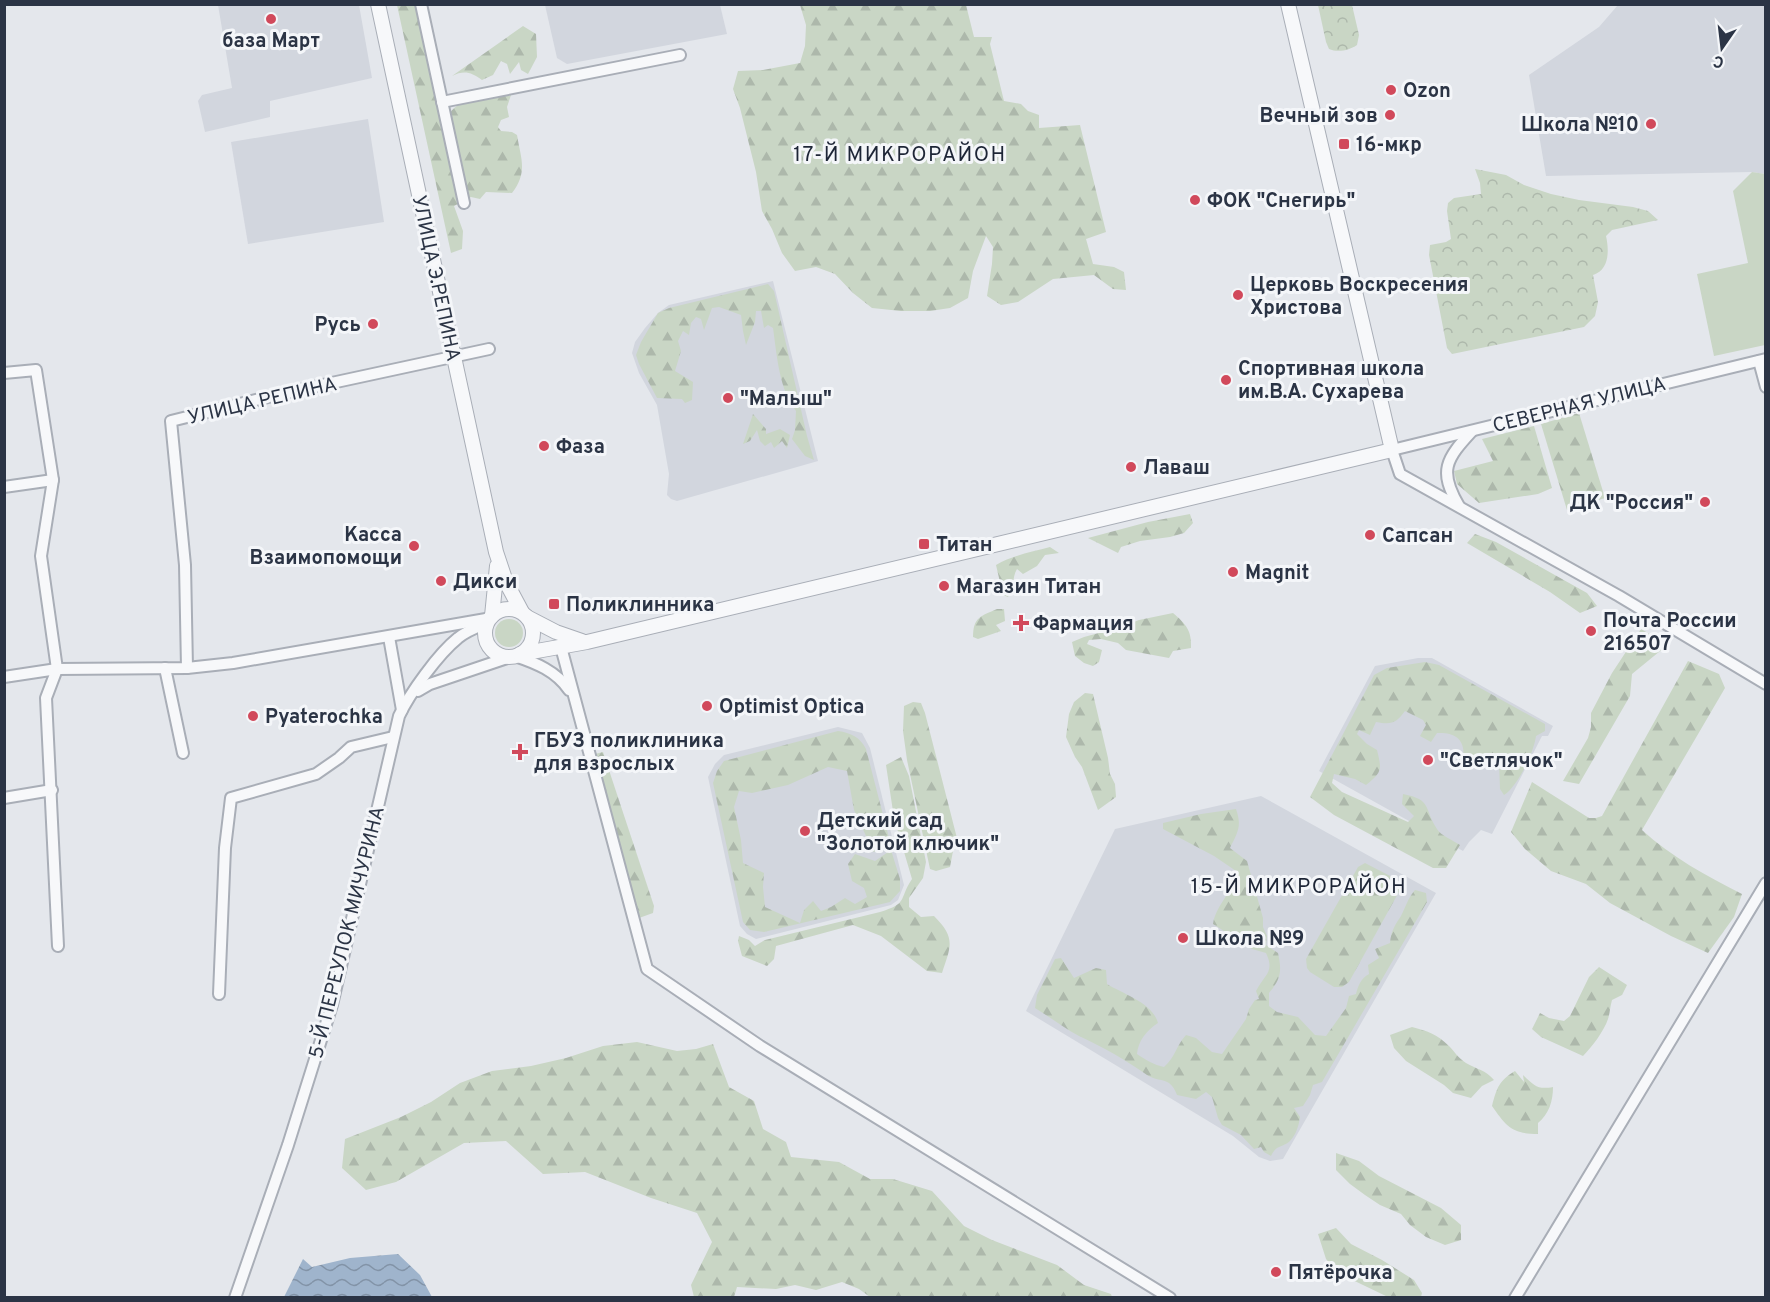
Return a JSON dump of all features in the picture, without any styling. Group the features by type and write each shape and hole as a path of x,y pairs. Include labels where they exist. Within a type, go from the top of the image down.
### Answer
{"street":[{"name":"УЛИЦА Э.РЕПИНА","path":"378,4 496,552 506,582 525,615"},
{"path":"421,4 464,203"},
{"path":"1288,4 1392,450 1400,474 1764,680"},
{"path":"442,102 680,55"},
{"name":"УЛИЦА РЕПИНА","path":"187,668 185,565 171,421 276,395 489,349"},
{"path":"1762,360 1766,387"},
{"name":"СЕВЕРНАЯ УЛИЦА","path":"1392,450 1762,360"},
{"path":"4,373 36,370 54,480 41,556 57,669 46,698 58,946"},
{"path":"1459,506 1451,492 1446,469 1450,458 1472,430"},
{"path":"489,619 485,633 488,644 495,652 505,657 515,656 587,642 1392,450"},
{"path":"4,487 54,480"},
{"name":"УЛИЦА Э.РЕПИНА","path":"489,619 497,575 496,552"},
{"path":"4,677 57,669 187,668 253,660 489,619 503,609 516,610 562,634 587,642"},
{"path":"405,706 420,690 430,684 515,656 529,646 533,628 525,615"},
{"name":"5-Й ПЕРЕУЛОК МИЧУРИНА","path":"235,1298 288,1145 332,1005 396,724 428,671 457,638 489,619"},
{"path":"389,637 405,706"},
{"path":"561,647 647,969 760,1046 1170,1298"},
{"path":"515,656 539,665 557,676 570,690 574,699"},
{"path":"165,669 183,753"},
{"path":"219,994 225,848 231,798 316,774 351,747 393,737"},
{"path":"4,798 52,790"},
{"path":"1515,1298 1766,883"}],"shaded area":[{"path":"218,5 359,5 372,78 270,101 270,117 205,132 198,101 202,95 232,88"},
{"path":"545,5 720,5 727,34 567,64 557,58"},
{"name":"Школа №10","path":"1618,5 1765,5 1765,174 1752,172 1546,176 1529,75 1599,27"},
{"path":"368,119 384,222 248,244 231,142"},
{"name":"\"Малыш\"","path":"773,281 818,461 677,501 671,499 667,495 669,474 657,405 639,373 632,353 635,342 658,313 669,305"},
{"name":"\"Светлячок\"","path":"1418,658 1432,658 1553,726 1548,736 1542,736 1492,834 1481,830 1463,851 1319,771 1375,666"},
{"name":"Детский сад \"Золотой ключик\"","path":"838,727 862,733 870,748 904,885 898,900 891,905 756,939 740,926 708,777 715,764 724,755"},
{"path":"1261,796 1436,893 1283,1159 1270,1161 1259,1157 1233,1136 1026,1011 1115,829"}],"green space":[{"path":"397,5 425,5 450,113 461,103 511,95 507,107 509,117 501,120 498,127 501,131 517,135 522,165 520,178 512,193 486,192 480,199 471,197 454,206 463,231 462,249 451,253"},
{"path":"800,5 966,5 974,37 992,37 990,44 1004,101 1021,104 1028,111 1039,115 1039,128 1080,125 1106,232 1086,239 1093,264 1114,267 1124,272 1126,290 1113,289 1094,275 1053,279 1018,302 1001,305 987,296 993,247 986,236 973,271 968,298 950,308 901,311 872,308 853,293 835,274 816,267 795,271 782,253 762,211 756,172 733,89 738,71 763,70 800,63 805,46 806,25"},
{"path":"1318,5 1352,5 1359,35 1357,45 1344,50 1329,49"},
{"path":"523,26 536,34 537,57 528,74 521,70 519,62 510,74 507,64 501,61 493,75 482,80 467,73 452,76"},
{"path":"1475,169 1506,175 1524,185 1551,194 1648,211 1658,220 1612,230 1606,236 1608,253 1605,264 1603,269 1593,275 1598,302 1595,316 1584,327 1452,354 1447,348 1429,255 1430,245 1451,239 1448,203 1454,198 1481,194"},
{"path":"1752,172 1765,174 1765,345 1714,356 1697,274 1748,263 1733,191"},
{"path":"768,284 774,291 814,460 805,456 792,439 796,411 782,382 773,328 768,325 764,328 761,311 756,311 755,322 746,345 741,315 719,307 712,308 704,330 701,319 696,317 691,323 689,335 683,331 678,341 681,351 675,371 693,382 692,400 685,403 682,399 657,398 636,355 658,313 669,308"},
{"path":"1579,413 1605,498 1567,510 1541,424"},
{"path":"753,414 766,429 766,434 780,429 790,435 787,448 782,441 774,448 771,442 765,446 760,441 757,430 750,441 743,444"},
{"path":"1534,426 1552,488 1538,494 1479,503 1457,484 1454,471 1493,461 1482,439"},
{"path":"1190,514 1193,523 1184,533 1140,541 1121,547 1118,553 1088,538 1148,522"},
{"path":"1475,534 1496,542 1587,593 1597,606 1580,613 1550,592 1467,543"},
{"path":"1050,547 1059,553 1045,555 1037,566 1023,574 1017,569 1008,597 1003,595 996,565 1016,556"},
{"path":"997,609 1004,609 1005,621 996,625 1001,631 978,639 973,637 976,621"},
{"path":"1173,613 1187,628 1191,648 1173,651 1169,658 1126,650 1118,643 1101,639 1089,640 1087,644 1102,650 1099,662 1093,666 1075,656 1072,642 1139,620"},
{"path":"509,619 519,623 523,633 519,643 509,647 499,643 495,633 499,623"},
{"path":"1641,629 1655,637 1665,647 1632,674 1630,696 1579,784 1563,781 1588,738 1591,713 1612,673"},
{"path":"1688,661 1719,674 1725,688 1642,830 1677,857 1742,894 1734,917 1708,953 1610,903 1586,884 1551,871 1525,849 1511,832 1532,782 1589,818 1602,816"},
{"path":"1425,662 1439,665 1545,724 1545,731 1536,736 1529,759 1520,777 1504,795 1500,789 1499,761 1489,756 1479,755 1475,761 1468,763 1463,758 1463,746 1458,738 1449,734 1437,733 1431,742 1420,736 1426,725 1423,720 1405,711 1393,722 1376,722 1370,735 1359,730 1357,734 1377,750 1380,762 1378,773 1366,785 1355,779 1334,774 1332,783 1342,792 1408,822 1414,816 1402,804 1403,794 1419,799 1426,806 1439,831 1460,845 1446,868 1433,868 1334,815 1310,797 1374,675 1387,668"},
{"path":"1085,693 1093,694 1110,774 1115,784 1116,797 1098,810 1082,767 1066,737 1069,714 1074,702"},
{"path":"913,702 921,703 925,713 959,846 953,851 950,867 936,871 930,869 903,731 904,706"},
{"path":"838,731 855,736 866,749 889,838 879,852 867,851 866,836 854,810 847,771 828,767 788,785 752,793 739,791 734,807 743,863 764,873 765,907 800,923 804,910 813,901 821,911 845,898 855,904 867,897 864,888 852,881 848,864 855,854 875,861 891,850 900,879 900,891 890,902 764,932 750,930 743,922 713,783 717,771 724,761"},
{"path":"603,752 654,906 653,913 639,918 595,754"},
{"path":"901,757 909,776 926,862 923,878 909,898 909,907 921,917 934,916 946,930 950,943 942,973 927,971 881,936 853,925 776,946 774,959 767,966 742,956 739,936 749,940 755,946 765,940 880,912 895,906 902,900 912,879 894,818 886,765"},
{"path":"1236,809 1239,820 1238,829 1230,848 1247,861 1263,918 1263,927 1267,936 1266,945 1278,953 1280,975 1269,993 1269,1006 1277,1012 1298,1017 1315,1035 1326,1036 1346,1008 1349,996 1356,994 1360,982 1369,974 1368,965 1379,958 1375,949 1390,943 1394,928 1415,890 1426,893 1427,902 1322,1082 1313,1085 1303,1106 1294,1108 1300,1117 1294,1136 1275,1150 1271,1156 1261,1147 1254,1149 1241,1135 1222,1125 1212,1097 1206,1092 1196,1099 1177,1095 1169,1083 1150,1077 1114,1054 1073,1033 1035,1008 1037,995 1055,959 1061,958 1074,978 1096,968 1106,970 1107,984 1137,1000 1150,1010 1158,1023 1144,1036 1137,1054 1147,1060 1164,1067 1186,1035 1196,1038 1212,1052 1222,1054 1246,1019 1255,1000 1259,999 1256,991 1268,973 1269,959 1266,953 1252,949 1213,924 1232,885 1236,871 1214,856 1163,829 1163,823"},
{"path":"1365,863 1396,879 1401,884 1400,890 1349,982 1342,987 1334,987 1310,972 1306,959 1358,867"},
{"path":"1599,967 1627,985 1622,995 1612,1000 1604,1029 1583,1056 1541,1037 1532,1029 1540,1013 1549,1018 1564,1021 1570,1016 1589,977"},
{"path":"1412,1027 1440,1039 1463,1061 1494,1080 1482,1086 1471,1098 1453,1093 1406,1061 1394,1048 1390,1035"},
{"path":"637,1042 677,1051 713,1044 729,1087 754,1101 763,1129 786,1142 791,1157 839,1162 870,1179 893,1179 932,1191 964,1226 992,1240 1057,1265 1084,1285 1111,1294 1112,1297 870,1297 859,1289 842,1282 816,1290 795,1285 776,1289 737,1287 734,1297 694,1297 691,1285 712,1242 697,1213 585,1172 543,1174 506,1141 464,1143 396,1182 366,1190 342,1168 345,1139 401,1117 431,1102 460,1083 492,1071 531,1066 603,1046"},
{"path":"1515,1071 1524,1082 1523,1075 1536,1086 1553,1087 1550,1107 1538,1123 1538,1134 1529,1134 1510,1128 1492,1106 1499,1085"},
{"path":"1336,1153 1359,1161 1379,1176 1441,1208 1461,1225 1461,1240 1445,1245 1426,1237 1410,1225 1401,1214 1380,1205 1365,1195 1336,1170"},
{"path":"1336,1228 1351,1244 1414,1280 1422,1293 1421,1297 1388,1297 1338,1273 1326,1259 1318,1234"}],"water":[{"path":"398,1254 420,1275 432,1297 284,1297 303,1259 312,1267 350,1258"}],"place":[{"name":"база Март","path":"271,19"},
{"name":"Ozon","path":"1391,90"},
{"name":"Вечный зов","path":"1390,115"},
{"name":"Школа №10","path":"1651,124"},
{"name":"16-мкр","path":"1344,144"},
{"name":"ФОК \"Снегирь\"","path":"1195,200"},
{"name":"Церковь Воскресения Христова","path":"1238,295"},
{"name":"Русь","path":"373,324"},
{"name":"Спортивная школа им.В.А. Сухарева","path":"1226,380"},
{"name":"\"Малыш\"","path":"728,398"},
{"name":"Фаза","path":"544,446"},
{"name":"Лаваш","path":"1131,467"},
{"name":"ДК \"Россия\"","path":"1705,502"},
{"name":"Сапсан","path":"1370,535"},
{"name":"Титан","path":"924,544"},
{"name":"Касса Взаимопомощи","path":"414,546"},
{"name":"Magnit","path":"1233,572"},
{"name":"Дикси","path":"441,581"},
{"name":"Магазин Титан","path":"944,586"},
{"name":"Поликлинника","path":"554,604"},
{"name":"Фармация","path":"1021,623"},
{"name":"Почта России 216507","path":"1591,631"},
{"name":"Optimist Optica","path":"707,706"},
{"name":"Pyaterochka","path":"253,716"},
{"name":"ГБУЗ поликлиника для взрослых","path":"520,752"},
{"name":"\"Светлячок\"","path":"1428,760"},
{"name":"Детский сад \"Золотой ключик\"","path":"805,831"},
{"name":"Школа №9","path":"1183,938"},
{"name":"Пятёрочка","path":"1276,1272"}],"district":[{"name":"17-Й МИКРОРАЙОН","path":"900,154"},
{"name":"15-Й МИКРОРАЙОН","path":"1299,886"}]}
